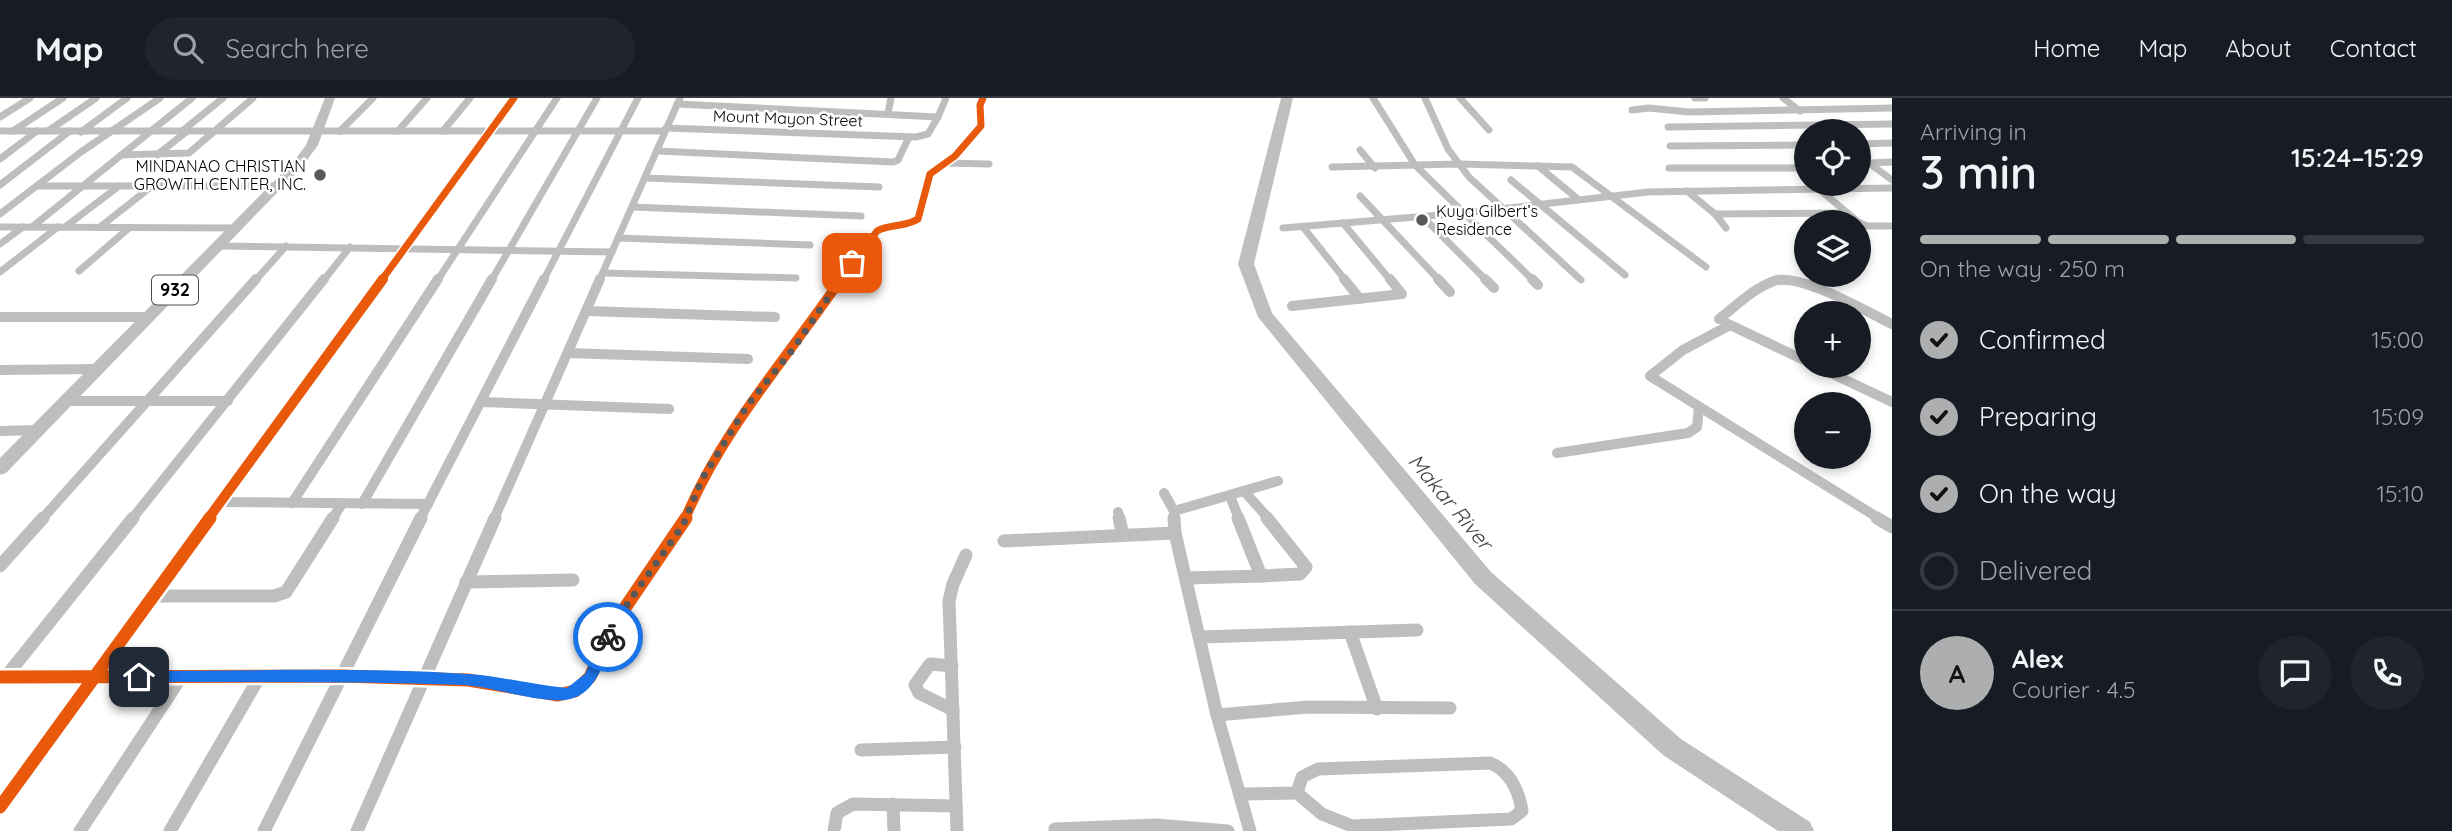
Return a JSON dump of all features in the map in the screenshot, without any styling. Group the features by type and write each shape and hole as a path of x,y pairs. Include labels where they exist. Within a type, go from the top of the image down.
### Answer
{"main road":[{"name":"932","path":"0,469 303,158 330,98"}],"street":[{"path":"0,117 30,98"},
{"path":"0,137 63,98"},
{"path":"48,131 96,98"},
{"path":"81,132 127,98"},
{"path":"0,214 81,152 160,98"},
{"path":"0,244 83,186 192,98"},
{"path":"157,155 223,98"},
{"path":"121,155 189,153 253,98"},
{"path":"340,131 373,98"},
{"path":"398,131 427,98"},
{"path":"443,131 470,98"},
{"path":"0,807 514,98"},
{"path":"292,503 557,98"},
{"path":"362,504 597,98"},
{"path":"264,831 428,504 638,98"},
{"path":"888,113 891,98"},
{"path":"657,151 896,162 909,137 928,134 946,98"},
{"path":"2,679 342,676 485,681 558,695 575,691 596,668 619,616 683,525 702,479 747,406 793,349 877,231 912,223 918,219 930,174 955,156 981,126 980,105 983,98"},
{"path":"1373,98 1415,165 1538,285"},
{"path":"1425,98 1448,149 1460,164 1503,209 1581,280"},
{"path":"1460,98 1489,130"},
{"path":"1695,98 1705,98"},
{"path":"1783,98 1811,119"},
{"path":"357,831 678,101 938,117"},
{"path":"1632,110 1649,108 1689,112 1892,108"},
{"path":"1871,124 1892,124"},
{"path":"1691,146 1668,127 1794,125"},
{"name":"Mount Mayon Street","path":"7,131 666,129 909,137"},
{"path":"0,159 37,131"},
{"path":"0,184 69,131"},
{"path":"1871,144 1892,144"},
{"path":"1670,146 1794,145"},
{"path":"1360,150 1375,167"},
{"path":"1872,165 1892,162"},
{"path":"942,163 989,164"},
{"path":"1332,167 1460,164 1574,167 1706,267"},
{"path":"1872,165 1892,180"},
{"path":"1538,166 1579,200"},
{"path":"1669,168 1794,168"},
{"path":"645,178 879,187"},
{"path":"1511,180 1625,275"},
{"path":"37,186 277,186"},
{"path":"0,272 119,186"},
{"path":"100,227 152,186"},
{"path":"1871,188 1892,188"},
{"path":"1283,228 1687,191 1794,189"},
{"path":"1687,191 1715,214 1726,228"},
{"path":"1827,196 1844,210"},
{"path":"1360,197 1384,219 1450,292"},
{"path":"633,207 861,216"},
{"path":"1715,214 1794,213"},
{"path":"1423,217 1494,288"},
{"path":"1292,306 1393,296 1402,292 1343,223"},
{"path":"0,226 236,228"},
{"path":"1871,226 1892,226"},
{"path":"1303,227 1360,299"},
{"path":"79,271 129,228"},
{"path":"618,238 810,245"},
{"path":"219,246 612,252"},
{"path":"0,566 286,246"},
{"path":"2,679 350,247"},
{"path":"604,273 796,278"},
{"path":"1794,355 1718,319 1771,283 1784,280 1805,285 1892,324"},
{"path":"587,311 775,317"},
{"path":"0,317 148,317"},
{"path":"1730,325 1683,350 1650,376 1892,527"},
{"path":"568,353 748,359"},
{"path":"0,370 97,369"},
{"path":"1841,378 1892,402"},
{"path":"66,401 228,401"},
{"path":"481,402 669,409"},
{"path":"1557,453 1688,433 1697,426 1699,407"},
{"path":"0,431 38,430"},
{"path":"1174,511 1278,481"},
{"path":"1187,578 1300,574 1306,567 1280,531 1244,491"},
{"path":"1164,493 1174,511 1175,534 1217,715 1250,831"},
{"path":"1230,496 1261,576"},
{"path":"221,502 428,504"},
{"path":"153,596 275,596 286,592 342,504"},
{"path":"1118,512 1123,535"},
{"path":"1003,541 1175,534"},
{"path":"957,831 950,593 967,555"},
{"path":"466,582 573,580"},
{"path":"1200,637 1417,630"},
{"path":"1350,632 1377,709"},
{"path":"952,666 933,663 927,666 915,688 919,693 953,710"},
{"path":"80,831 182,676"},
{"path":"170,831 260,676"},
{"path":"1217,715 1308,707 1450,708"},
{"path":"860,750 955,747"},
{"path":"1241,794 1297,793 1330,821 1352,826 1511,819 1522,811 1508,775 1500,766 1490,763 1318,769 1301,777 1296,785 1297,793"},
{"path":"894,804 894,831"},
{"path":"834,831 837,813 846,806 957,806"},
{"path":"1055,829 1157,825 1228,831"}],"waterway":[{"name":"Makar River","path":"1287,98 1246,264 1264,314 1483,578 1672,747 1801,831"}],"cycle path":[{"path":"0,807 514,98"},
{"path":"0,677 342,676 468,680 558,695 575,691 590,677 614,624 683,525 702,479 752,399 793,349 877,231 885,227 912,223 918,219 930,174 955,156 981,126 980,105 983,98"}],"way so far":[{"path":"608,637 619,616 683,525 702,479 747,406 793,349 852,263"}],"place":[{"name":"MINDANAO CHRISTIAN GROWTH CENTER, INC.","path":"320,175"},
{"name":"Kuya Gilbert’s Residence","path":"1422,220"}],"route":[{"path":"139,677 342,676 468,680 499,683 558,695 575,691 590,677 608,637"}]}
